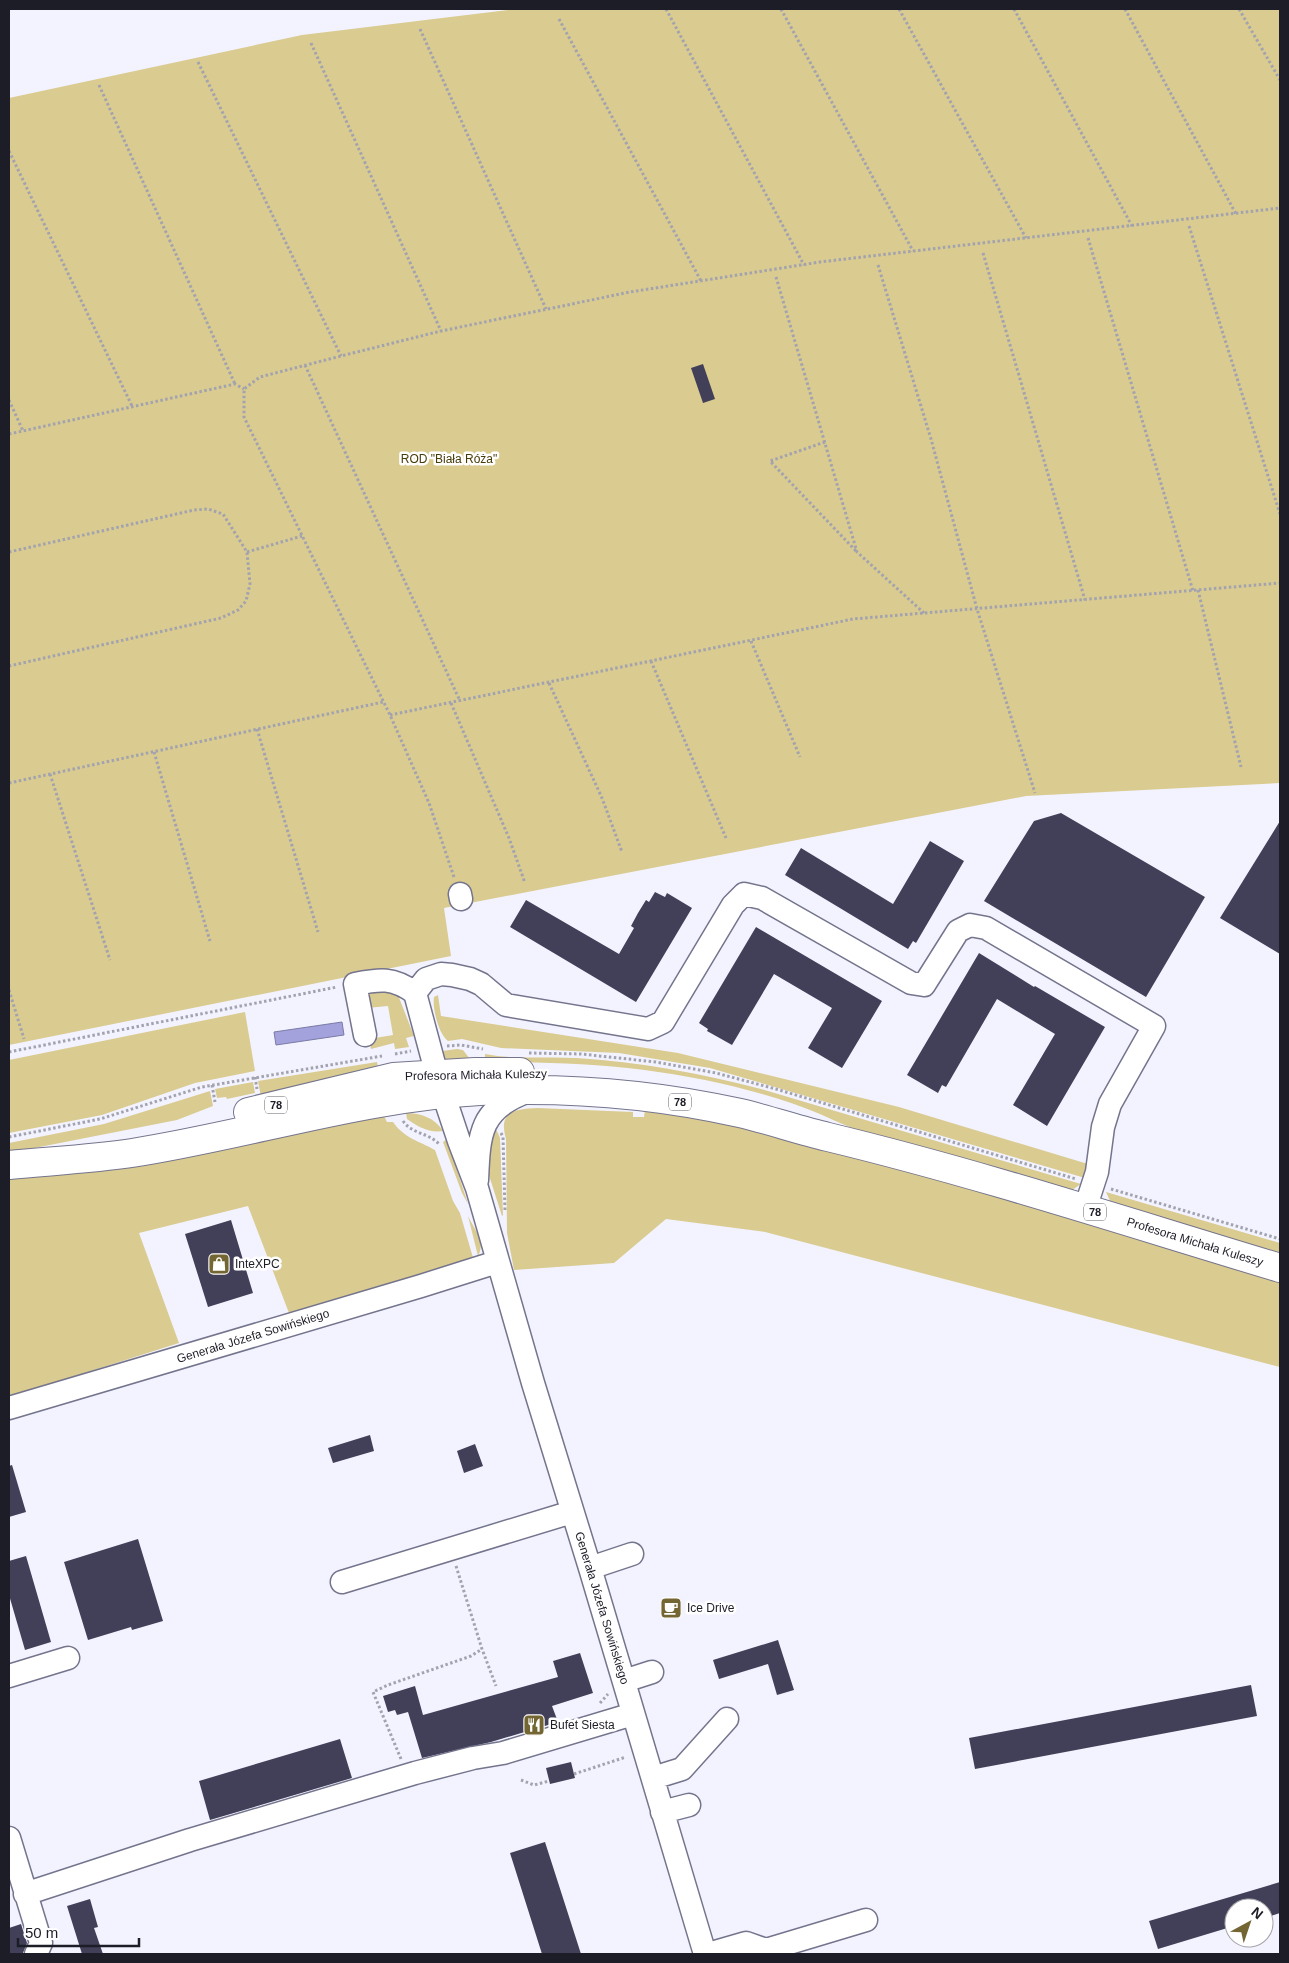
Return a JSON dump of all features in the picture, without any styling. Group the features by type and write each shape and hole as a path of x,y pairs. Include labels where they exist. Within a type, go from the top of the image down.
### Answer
{"main road":[{"name":"Profesora Michała Kuleszy","path":"9,1163 132,1153 378,1104 441,1085 510,1072 580,1073 677,1086 748,1099 789,1109 909,1157"},
{"name":"Profesora Michała Kuleszy","path":"9,1163 57,1149 256,1110 393,1077 477,1092 587,1091 694,1104 743,1113 815,1134 909,1157 1280,1268"}],"street":[{"path":"364,1035 355,984 385,980 417,990 445,982 452,975 470,978 481,984 506,1005 648,1029 662,1022 733,905 744,894 762,898 911,983 924,985 958,931 970,925 986,928 1154,1026 1110,1104 1103,1127 1097,1172 1085,1209"},
{"name":"Generała Józefa Sowińskiego","path":"417,990 441,1085 477,1188 497,1262 706,1954"},
{"path":"477,1188 478,1151 481,1134 487,1120 504,1101 532,1090"},
{"name":"Generała Józefa Sowińskiego","path":"9,1408 497,1262"},
{"path":"342,1582 572,1512"},
{"path":"590,1568 632,1554"},
{"path":"9,1676 68,1658"},
{"path":"624,1680 652,1672"},
{"path":"25,1894 190,1840 415,1773 473,1758 503,1753 634,1714"},
{"path":"652,1778 682,1769 727,1719"},
{"path":"662,1812 689,1805"},
{"path":"9,1838 41,1943 36,1954"},
{"path":"706,1954 746,1943 766,1950 866,1920"}],"path":[{"path":"666,9 804,265"},
{"path":"781,9 913,251"},
{"path":"899,9 1026,238"},
{"path":"1014,9 1132,226"},
{"path":"1125,9 1236,214"},
{"path":"1239,9 1280,80"},
{"path":"559,19 701,281"},
{"path":"420,30 546,309"},
{"path":"310,44 441,331"},
{"path":"198,62 341,356"},
{"path":"99,85 235,384 244,390"},
{"path":"9,151 132,406"},
{"path":"244,390 260,378 305,365 441,331 630,292 804,265 1280,208"},
{"path":"1190,226 1280,514"},
{"path":"1088,238 1193,591"},
{"path":"983,253 1085,600"},
{"path":"878,265 931,439 977,609 1035,793"},
{"path":"776,277 857,552"},
{"path":"305,365 460,701"},
{"path":"9,434 235,384"},
{"path":"244,390 244,417 390,715 429,803 460,896"},
{"path":"9,400 23,431"},
{"path":"825,442 770,461 857,552 924,613"},
{"path":"9,552 194,510 208,509 223,514 247,552 250,584 246,601 238,610 221,618 9,666"},
{"path":"247,552 302,536"},
{"path":"390,715 853,619 1280,583"},
{"path":"1198,590 1241,767"},
{"path":"751,641 800,757"},
{"path":"651,661 726,838"},
{"path":"549,682 602,798 622,852"},
{"path":"9,783 383,702"},
{"path":"450,703 509,838 525,882"},
{"path":"257,729 318,932"},
{"path":"154,752 210,941"},
{"path":"50,774 110,960"},
{"path":"9,1052 355,984"},
{"path":"9,990 24,1038"},
{"path":"446,1046 461,1044 476,1048"},
{"path":"9,1137 100,1120 212,1085 390,1054"},
{"path":"212,1085 215,1102"},
{"path":"400,1116 407,1127 435,1139 442,1147"},
{"path":"500,1131 503,1137 505,1216"},
{"path":"454,1559 482,1650 496,1686"},
{"path":"402,1761 373,1692 482,1650"},
{"path":"574,1774 626,1757"},
{"path":"520,1780 534,1785 549,1781"}],"green space":[{"name":"ROD \"Biała Róża\"","path":"516,9 1280,9 1280,783 1026,796 444,908 451,956 9,1045 9,98 302,35"},
{"path":"383,988 398,995 414,1036 406,1038 409,1047 395,1049 394,1043 371,1049 369,1039 393,1035 388,1006 367,1008 363,993"},
{"path":"438,995 441,1016 678,1053 899,1107 1088,1164 1085,1178 710,1068 619,1053 501,1048 462,1039 448,1041 439,1027 435,1014 434,997"},
{"path":"245,1012 255,1071 195,1083 102,1115 9,1133 9,1060"},
{"path":"463,1050 470,1059 449,1062 445,1059 442,1051"},
{"path":"485,1054 508,1057 600,1060 646,1065 715,1078 761,1089 1081,1184 1072,1190 1063,1191 969,1165 875,1137 791,1103 716,1082 678,1075 601,1066 562,1063 485,1063"},
{"path":"377,1062 379,1073 261,1097 258,1081"},
{"path":"253,1082 255,1093 227,1099 226,1097 217,1098 215,1089"},
{"path":"210,1091 213,1106 177,1120 9,1153 9,1143 104,1124"},
{"path":"522,1109 633,1112 633,1117 644,1117 645,1110 723,1115 1280,1278 1280,1367 765,1232 666,1219 614,1263 514,1270 507,1233 506,1139 504,1122 510,1113"},
{"path":"406,1113 427,1117 440,1126 443,1131 433,1131 420,1127 407,1119"},
{"path":"384,1116 387,1122 393,1122 407,1136 435,1150 453,1201 460,1213 474,1261 289,1313 248,1206 139,1233 179,1343 9,1397 9,1173 220,1150"},
{"path":"490,1126 497,1131 500,1138 502,1216 486,1166"},
{"path":"447,1139 468,1204 443,1142"},
{"path":"1106,1192 1280,1243 1280,1257 1111,1203"},
{"path":"468,1216 480,1241 481,1246 478,1256"}],"water":[{"path":"342,1022 344,1035 276,1045 274,1032"}],"building":[{"path":"703,364 715,399 703,403 691,368"},
{"path":"1061,813 1205,897 1146,997 984,901 1034,821"},
{"path":"1280,821 1280,954 1220,918"},
{"path":"930,841 964,861 916,943 913,941 908,949 785,875 801,848 893,904"},
{"path":"655,892 665,897 667,893 692,908 636,1002 510,927 526,900 619,954 634,928 631,926 638,913 646,900 649,902"},
{"path":"756,927 882,1001 842,1068 808,1048 832,1008 774,974 732,1045 707,1031 708,1029 699,1023"},
{"path":"979,953 1105,1027 1047,1126 1013,1105 1055,1034 997,999 946,1087 942,1085 938,1093 907,1075"},
{"name":"InteXPC","path":"231,1220 253,1293 208,1307 185,1234"},
{"path":"370,1435 374,1451 333,1463 328,1448"},
{"path":"475,1444 483,1466 464,1473 457,1451"},
{"path":"12,1465 26,1512 9,1517 9,1466"},
{"path":"138,1539 163,1621 132,1630 131,1627 88,1640 64,1562"},
{"path":"26,1556 51,1642 25,1650 9,1595 9,1561"},
{"path":"778,1640 794,1690 777,1695 768,1664 719,1679 713,1660"},
{"path":"580,1653 593,1693 552,1706 558,1722 491,1742 422,1758 408,1712 397,1715 395,1710 388,1712 383,1696 415,1686 423,1715 558,1677 553,1661"},
{"path":"1251,1685 1257,1716 975,1769 969,1738"},
{"path":"340,1739 352,1778 210,1820 199,1781"},
{"path":"571,1762 575,1778 550,1784 546,1768"},
{"path":"545,1842 581,1954 542,1954 510,1853"},
{"path":"1280,1882 1280,1913 1274,1915 1274,1898 1226,1898"},
{"path":"90,1899 98,1927 94,1928 103,1954 82,1954 67,1906"},
{"path":"1224,1899 1224,1929 1158,1949 1149,1921"},
{"path":"21,1924 27,1943 23,1953 9,1954 9,1928"}],"place":[{"name":"InteXPC","path":"219,1264"},
{"name":"Ice Drive","path":"671,1608"},
{"name":"Bufet Siesta","path":"534,1725"}]}
